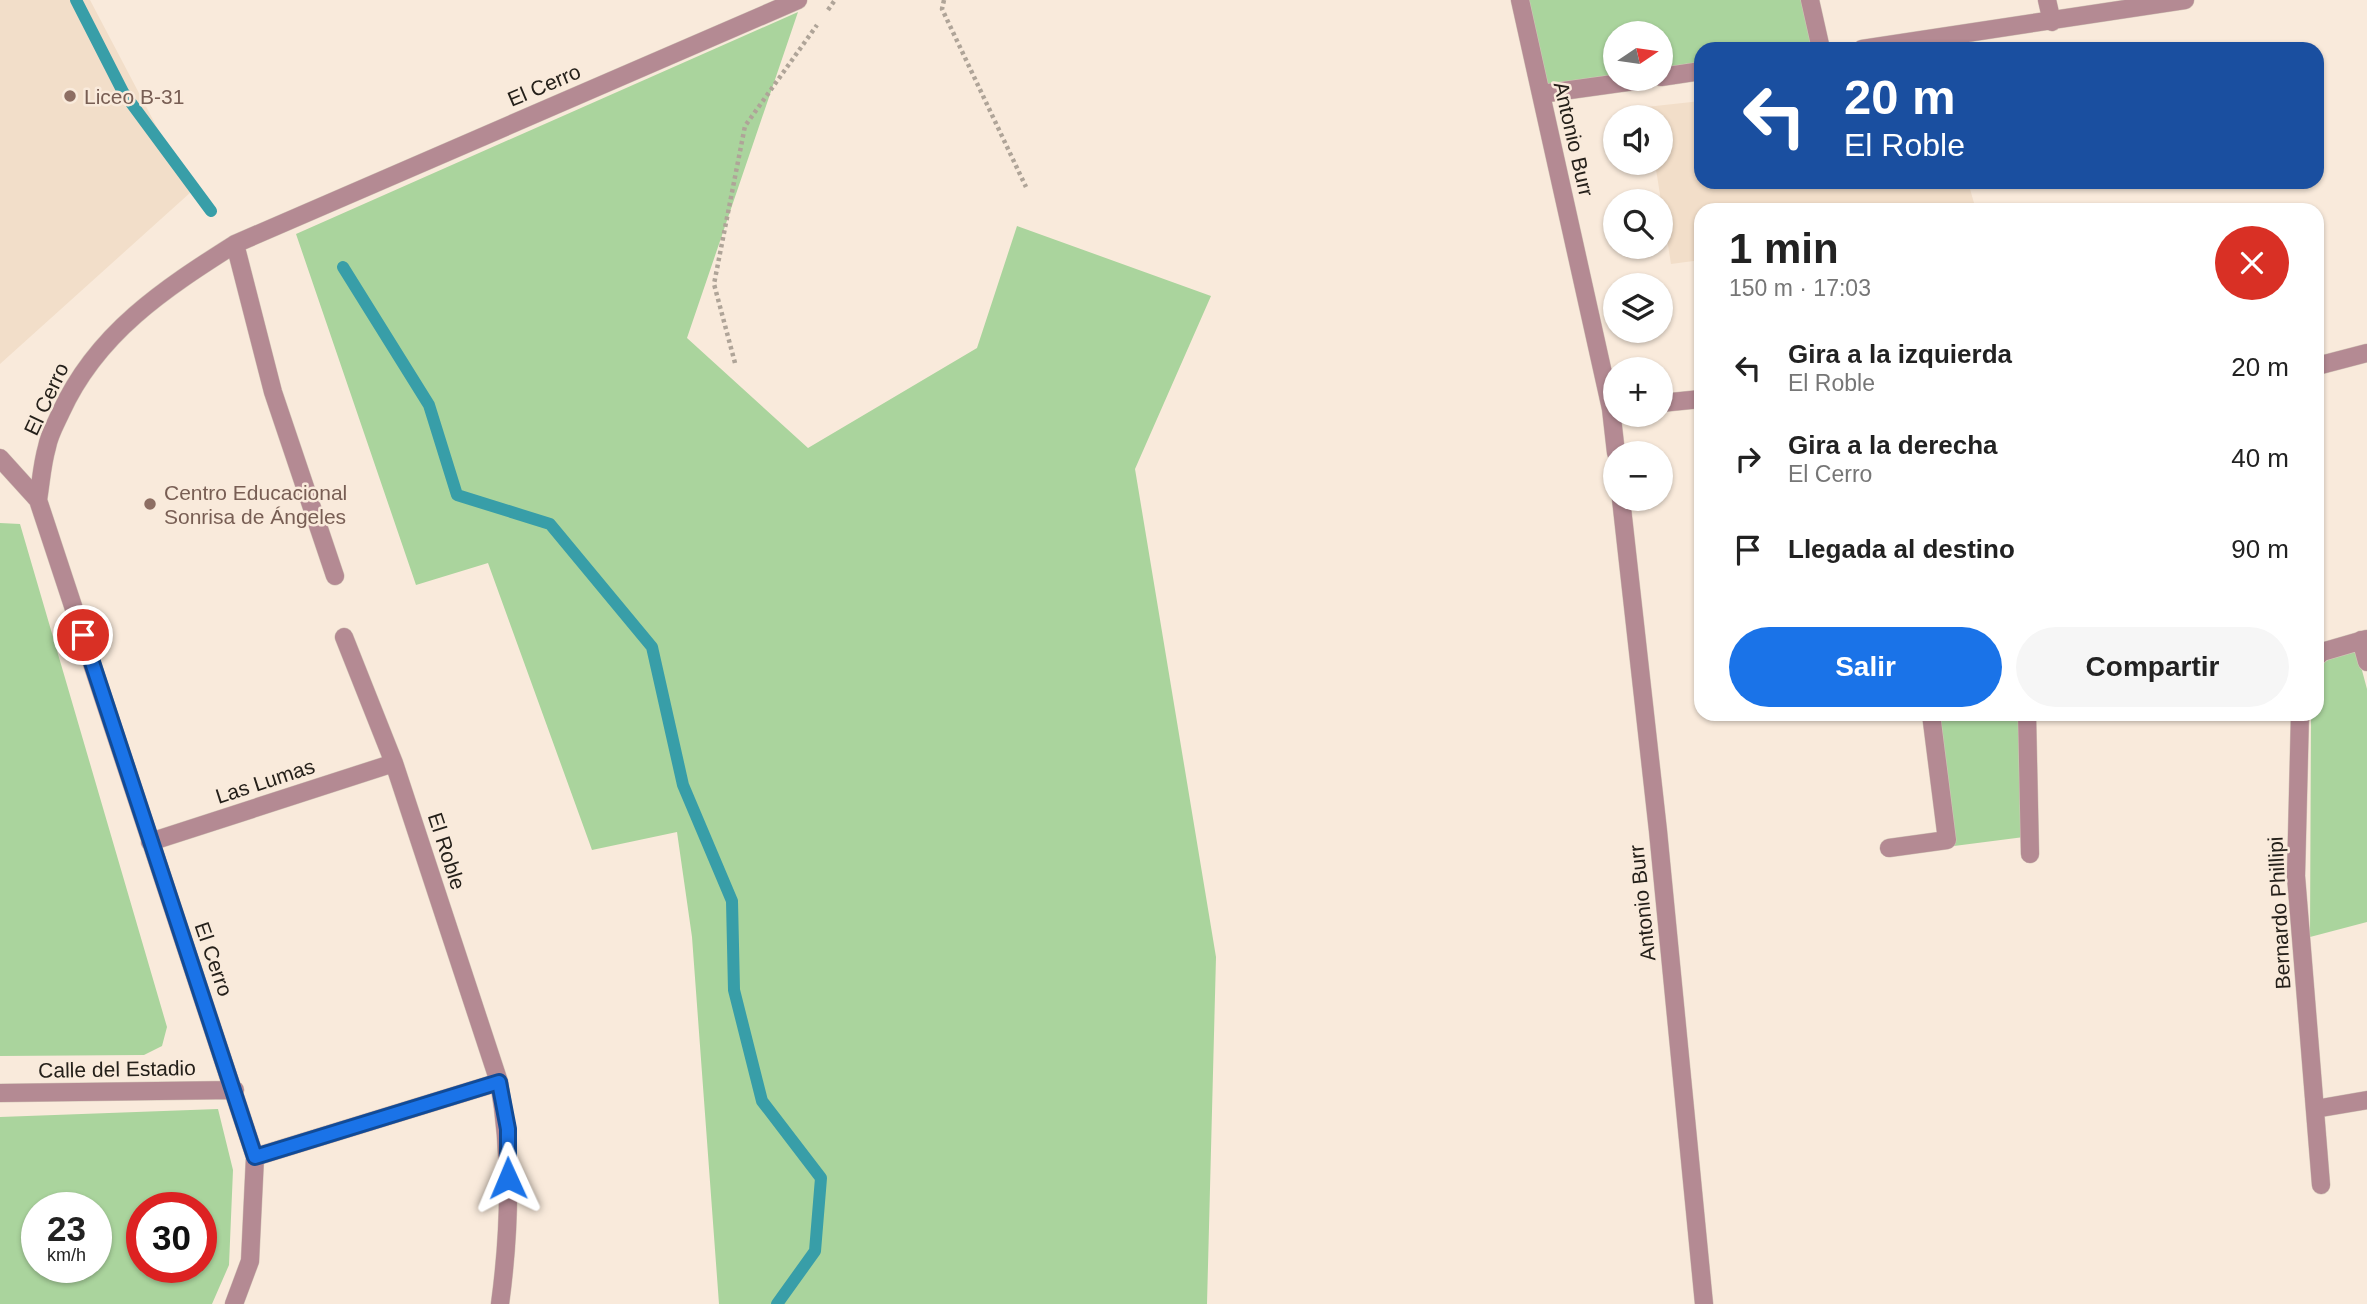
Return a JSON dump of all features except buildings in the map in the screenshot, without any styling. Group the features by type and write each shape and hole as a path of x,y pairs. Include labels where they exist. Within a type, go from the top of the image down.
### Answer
{"street":[{"name":"El Cerro","path":"234,1304 250,1261 255,1157 38,500 47,444 69,396 90,360 117,329 174,283 234,244 798,0"},
{"name":"Antonio Burr","path":"1520,0 1603,365"},
{"path":"1810,0 1819,42"},
{"path":"2047,0 2052,22"},
{"path":"1911,42 2185,0"},
{"path":"1673,75 1694,72"},
{"path":"1541,94 1603,85"},
{"path":"234,244 273,392 335,576"},
{"path":"2324,364 2367,353"},
{"path":"1673,402 1694,399"},
{"path":"0,458 38,500"},
{"name":"Antonio Burr","path":"1622,511 1658,831 1704,1304"},
{"name":"El Roble","path":"344,637 394,763 499,1082 508,1129 505,1265 500,1304"},
{"path":"2324,651 2364,639 2367,662"},
{"path":"1889,848 1947,840 1932,721"},
{"path":"2027,721 2030,854"},
{"name":"Bernardo Phillipi","path":"2300,721 2296,877 2321,1185"},
{"name":"Las Lumas","path":"150,842 394,763"},
{"path":"255,1157 499,1082"},
{"name":"Calle del Estadio","path":"0,1093 235,1090"},
{"path":"2315,1109 2367,1101"}],"path":[{"path":"735,363 714,284 745,126 835,0"},
{"path":"944,0 942,9 1026,187"}],"shaded area":[{"name":"Liceo B-31","path":"0,0 90,0 191,192 0,364"},
{"path":"1694,102 1694,189 1970,189 1974,203 1694,203 1694,261 1671,264 1673,189 1659,189 1657,175 1673,175 1673,105 1664,105"}],"green space":[{"path":"1520,0 1810,0 1819,42 1694,42 1694,72 1673,75 1673,21 1603,21 1603,81 1541,94"},
{"path":"798,12 687,338 808,448 977,348 1017,226 1211,296 1135,469 1216,957 1207,1304 719,1304 692,937 677,832 592,850 488,563 416,585 296,234"},
{"path":"0,523 20,524 167,1027 162,1046 144,1055 0,1056"},
{"path":"2356,648 2367,689 2367,922 2310,937 2311,721 2324,721 2324,663"},
{"path":"1940,721 2020,721 2024,837 1954,846"},
{"path":"218,1109 233,1170 229,1265 212,1304 0,1304 0,1117"}],"waterway":[{"path":"76,0 123,92 211,211"},
{"path":"343,267 429,405 457,495 550,524 652,647 683,785 732,901 734,990 762,1101 821,1178 815,1251 777,1304"}],"place":[{"name":"Liceo B-31","path":"70,96"},
{"name":"Centro Educacional Sonrisa de Ángeles","path":"150,504"}],"route":[{"path":"83,635 255,1157 499,1082 508,1129 508,1178"}]}
